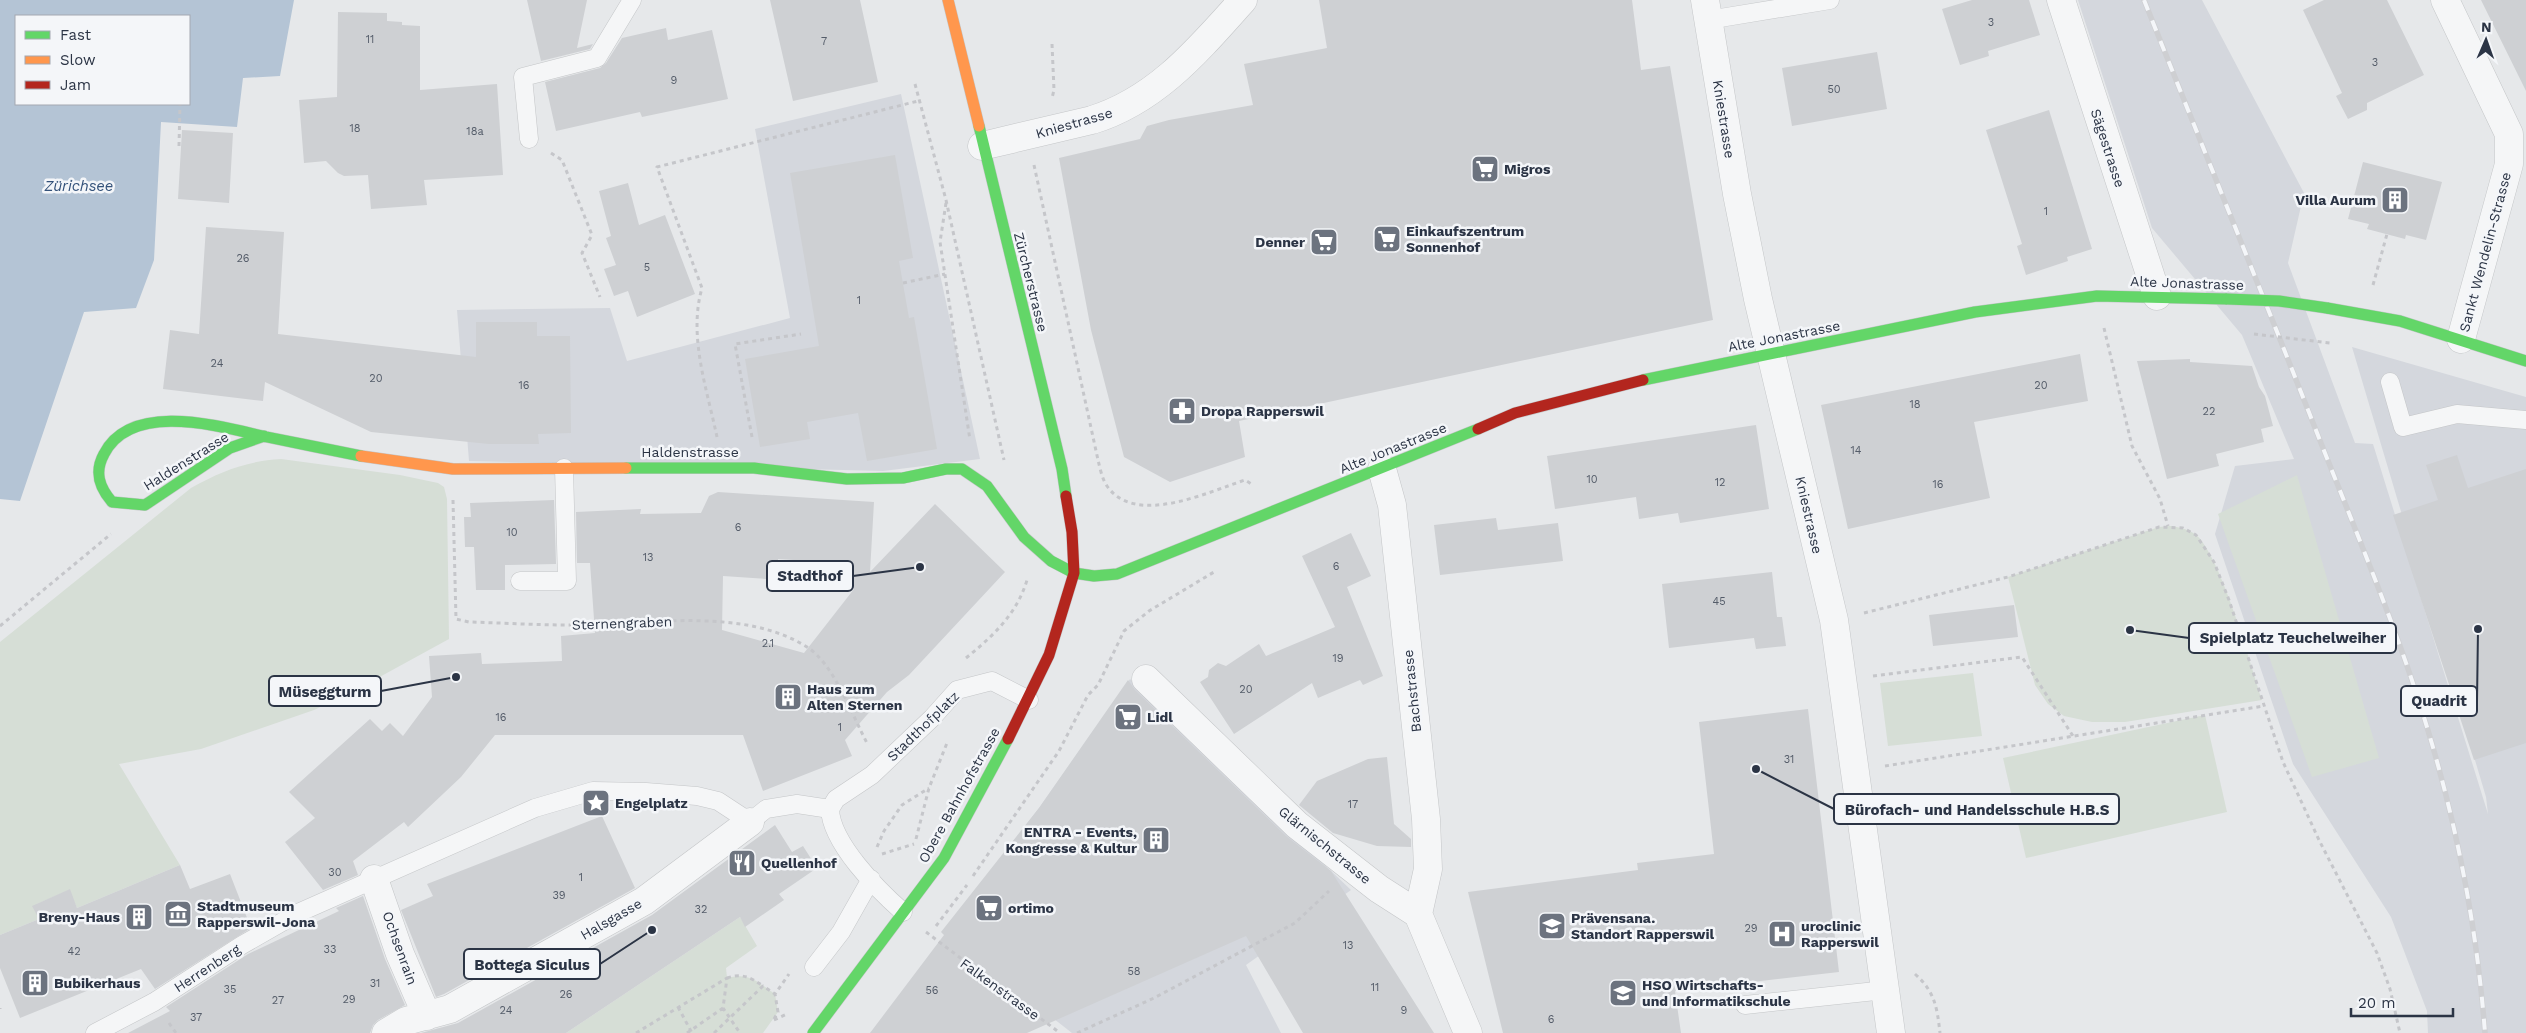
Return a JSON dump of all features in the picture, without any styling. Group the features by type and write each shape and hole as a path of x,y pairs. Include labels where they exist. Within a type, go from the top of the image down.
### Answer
{"main road":[{"name":"Zürcherstrasse","path":"948,0 967,71 982,146 1062,469 1072,532 1074,574"},
{"name":"Alte Jonastrasse","path":"1074,574 1094,576 1117,574 1516,413 1674,372 1976,312 2097,296 2156,296 2279,301 2400,321 2526,361"},
{"name":"Haldenstrasse","path":"264,436 230,448 145,505 112,502 103,493 97,480 102,452 134,428 157,422 198,422 368,458 453,469 722,467 757,468 848,479 903,478 954,468 962,469 975,475"},
{"path":"975,475 987,486 1024,537 1051,561 1074,574"},
{"name":"Obere Bahnhofstrasse","path":"812,1033 944,858 1029,700 1060,626 1074,574"}],"street":[{"name":"Kniestrasse","path":"982,146 1092,120 1109,115 1139,100 1186,62 1243,0"},
{"name":"Sägestrasse","path":"2061,0 2156,296"},
{"name":"Sankt Wendelin-Strasse","path":"2445,0 2509,134 2509,164 2461,339"},
{"name":"Kniestrasse","path":"1706,10 1737,194 1770,354 1834,620 1891,1033"},
{"name":"Bachstrasse","path":"1382,468 1390,491 1393,512 1426,819 1428,869 1418,914"},
{"name":"Glärnischstrasse","path":"1146,679 1297,825 1379,889 1418,914"},
{"name":"Halsgasse","path":"386,1033 406,1021 450,1009 644,901 750,822"},
{"name":"Ochsenrain","path":"374,879 400,954 426,1016"},
{"path":"1418,914 1468,1033"}],"lane":[{"path":"529,139 523,77 597,58 632,0"},
{"path":"1706,10 1830,0"},
{"path":"2390,382 2403,427 2458,414 2526,420"},
{"path":"520,581 567,581 564,468"},
{"name":"Stadthofplatz","path":"830,809 836,799 872,775 932,718 956,690 992,681 1029,700"},
{"path":"374,879 535,808 593,792 697,796 718,801 750,822"},
{"name":"Halsgasse","path":"750,822 766,810 797,804 830,809"},
{"path":"830,809 830,821 844,845 884,896 903,912"},
{"name":"Herrenberg","path":"95,1033 154,1002 242,945 298,913 374,879"},
{"path":"814,967 841,932 871,879"},
{"path":"1745,1006 1885,990"}],"path":[{"path":"1050,104 1054,90 1052,44"},
{"path":"915,84 946,200 1005,462"},
{"path":"722,467 696,335 698,300 702,288 657,167 918,101"},
{"path":"179,146 180,105"},
{"path":"529,139 562,160 592,235 582,253 600,296"},
{"path":"1034,162 1098,460 1107,486 1123,500 1149,506 1170,504 1245,480"},
{"path":"946,200 940,242 975,475"},
{"path":"2371,293 2386,234"},
{"path":"903,283 945,274"},
{"path":"2097,296 2132,446 2160,499 2168,526"},
{"path":"757,468 735,344 801,334"},
{"path":"2251,334 2330,343"},
{"name":"Sternengraben","path":"453,469 456,619 469,622 563,625 685,622 742,624 774,631 808,647 830,672 868,746"},
{"path":"0,626 145,505"},
{"path":"1834,620 2008,577 2168,526 2183,528 2196,535 2214,562 2229,600 2290,778 2319,840 2377,953 2396,1013 2400,1033"},
{"path":"996,634 1023,595 1028,579 1027,550 1024,537"},
{"path":"1110,661 1124,631 1149,611 1177,595"},
{"path":"1872,685 1870,676 2022,657 2073,736"},
{"path":"1883,757 1884,766 2264,706"},
{"path":"874,856 915,844 929,788 950,734"},
{"path":"877,848 884,831 902,805 929,788"},
{"path":"1077,1033 1154,998 1295,922 1354,869"},
{"name":"Falkenstrasse","path":"940,944 1060,1033"},
{"path":"636,1033 727,978 737,974 750,976 775,994"},
{"path":"727,978 723,1008 740,1033"},
{"path":"714,1033 763,986"},
{"path":"678,1007 690,1032 723,1008"},
{"path":"774,1020 788,1013"}],"shaded area":[{"path":"2078,0 2202,0 2304,193 2288,263 2355,443 2373,444 2488,814 2486,797 2352,347 2526,397 2526,1033 2428,1033 2427,1011 2391,917 2293,764 2215,534 2235,466 2294,459 2242,335 2152,228"},
{"path":"901,94 980,459 883,471 469,461 457,310 610,308 627,361 790,318 755,129"},
{"path":"281,459 400,475 438,483 444,487 447,499 449,639 354,691 314,710 201,749 119,764 180,865 77,908 69,890 37,904 39,919 0,935 0,642 191,488 234,468 257,462"},
{"path":"2297,475 2379,758 2312,777 2218,514"},
{"path":"2159,527 2183,528 2195,534 2205,545 2234,611 2262,700 2125,722 2092,722 2064,716 2048,704 2035,685 2008,577"},
{"path":"1973,673 1982,736 1888,746 1880,683"},
{"name":"ENTRA - Events, Kongresse & Kultur","path":"1130,679 1351,890 1246,965 1281,1033 1072,1033 943,932 1039,808"},
{"path":"2205,715 2227,812 2026,858 2003,758"},
{"path":"740,917 757,946 726,968 727,978 735,976 748,977 775,994 778,1012 763,1033 566,1033"}],"water":[{"name":"Zürichsee","path":"0,0 294,0 280,76 243,78 237,127 161,122 154,260 136,308 84,312 20,501 0,499"}],"building":[{"path":"527,0 587,0 577,48 593,44 590,49 541,61"},
{"path":"770,0 860,0 878,82 793,101"},
{"name":"Einkaufszentrum Sonnenhof","path":"1319,0 1632,0 1641,70 1670,66 1713,320 1239,421 1245,457 1170,482 1124,457 1091,330 1059,158 1140,139 1147,126 1169,120 1253,105 1244,64 1327,48"},
{"path":"1972,0 2029,0 2040,35 1988,51 1989,56 1960,65 1942,9"},
{"path":"2324,0 2387,0 2424,75 2367,103 2367,110 2348,119 2336,96 2342,93 2303,10"},
{"path":"2481,0 2526,0 2526,91"},
{"path":"338,12 387,13 387,21 402,22 402,25 420,26 420,90 497,84 503,175 424,180 427,205 371,209 368,175 344,176 338,173 326,161 304,163 299,100 337,97"},
{"path":"666,28 668,40 712,30 728,99 642,117 640,112 556,131 545,82 600,68 606,63 622,38"},
{"path":"1877,52 1887,109 1792,126 1782,68"},
{"path":"2049,110 2092,249 2067,257 2068,261 2026,275 2017,246 2022,244 1986,130"},
{"path":"182,130 233,133 229,203 178,199"},
{"path":"895,155 913,258 899,261 909,318 914,317 937,449 867,461 858,413 807,422 810,439 760,447 745,359 819,346 790,173"},
{"name":"Villa Aurum","path":"2363,162 2442,182 2426,240 2406,235 2405,239 2367,229 2369,224 2348,219"},
{"path":"628,183 639,225 665,215 695,294 637,317 628,291 614,296 604,269 616,265 606,238 611,236 599,191"},
{"path":"206,227 284,232 278,334 476,357 476,322 537,322 537,336 570,336 571,433 538,434 539,444 489,444 371,432 265,382 263,401 163,389 170,330 199,334"},
{"path":"2080,354 2088,401 1974,422 1990,498 1848,529 1821,405"},
{"path":"2190,359 2190,362 2252,366 2259,387 2265,396 2273,426 2261,429 2264,442 2216,454 2219,466 2167,479 2137,361"},
{"path":"1756,425 1769,509 1680,523 1678,513 1639,519 1636,497 1555,509 1547,456"},
{"path":"2457,455 2468,488 2526,469 2526,743 2474,760 2393,515 2438,500 2426,465"},
{"path":"718,492 874,502 870,572 935,504 1005,572 909,675 887,692 845,740 852,756 763,791 743,735 495,735 461,777 408,827 404,822 353,861 358,875 323,890 285,842 315,818 289,792 370,719 382,731 390,723 403,736 432,697 429,656 481,653 482,664 562,661 561,636 595,633 590,563 577,563 576,512 641,509 640,514 701,513 709,496","holes":["778,559 824,562 854,589 804,653 722,630 723,576 766,579 766,569 778,570"]},
{"path":"554,500 556,564 505,565 505,590 476,590 474,547 465,547 464,517 471,517 470,503"},
{"path":"1496,518 1498,530 1558,523 1563,561 1440,575 1434,525"},
{"path":"1351,533 1371,576 1347,587 1383,676 1363,685 1360,680 1318,698 1312,683 1234,734 1200,682 1208,677 1209,670 1218,663 1226,666 1259,644 1266,656 1335,627 1302,556"},
{"path":"1772,572 1777,617 1782,617 1786,646 1756,649 1754,638 1669,648 1662,584"},
{"path":"2014,605 2018,637 1933,646 1929,615"},
{"name":"ENTRA - Events, Kongresse & Kultur","path":"1128,680 1135,690 1286,836 1331,871 1434,1033 1303,1033 1246,936 1027,1033 870,1033 944,935 941,932 1039,808"},
{"path":"1808,709 1839,972 1675,991 1681,1033 1503,1033 1468,892 1638,870 1637,863 1714,854 1699,722"},
{"path":"1387,757 1394,824 1411,839 1411,847 1377,846 1333,833 1299,805 1317,781 1368,759"},
{"path":"602,816 635,888 436,997 401,910 433,896 427,884"},
{"path":"775,825 792,852 803,846 817,868 779,894 784,900 745,927 740,917 566,1033 421,1033 458,1023 652,915"},
{"path":"180,865 190,889 230,874 251,928 155,989 141,969 20,1018 0,968 0,935 39,919 32,906 70,889 77,908"},
{"path":"363,896 385,959 405,1005 378,1020 373,1025 370,1033 128,1033 170,1011 166,1007 248,954 339,911 336,908"}],"railway":[{"path":"2144,0 2367,560 2411,678 2436,758 2461,860 2478,963 2485,1033"}],"traffic: fast":[{"path":"979,126 1062,469 1066,496"},
{"path":"1643,380 1975,312 2097,296 2227,299"},
{"path":"2227,299 2279,301 2327,308"},
{"path":"2327,308 2400,321 2526,361"},
{"path":"264,436 230,448 145,505 112,502 104,491 99,479 101,461 117,437 135,427 156,422 203,424 226,428 361,456"},
{"path":"1074,573 1094,576 1117,574 1478,429"},
{"path":"626,468 754,468 847,479 903,478 946,469 962,469 987,486 1024,537 1051,561 1074,573"},
{"path":"813,1033 944,858 1008,739"}],"traffic: slow":[{"path":"948,0 979,126"},
{"path":"361,456 453,469 626,468"}],"traffic: jam":[{"path":"1478,429 1515,413 1643,380"},
{"path":"1008,739 1049,655 1074,573 1072,532 1066,496"}],"place":[{"name":"Migros","path":"1485,169"},
{"name":"Villa Aurum","path":"2395,200"},
{"name":"Einkaufszentrum Sonnenhof","path":"1387,239"},
{"name":"Denner","path":"1324,242"},
{"name":"Dropa Rapperswil","path":"1182,411"},
{"name":"Stadthof","path":"920,567"},
{"name":"Quadrit","path":"2478,629"},
{"name":"Spielplatz Teuchelweiher","path":"2130,630"},
{"name":"Müseggturm","path":"456,677"},
{"name":"Haus zum Alten Sternen","path":"788,697"},
{"name":"Lidl","path":"1128,717"},
{"name":"Bürofach- und Handelsschule H.B.S","path":"1756,769"},
{"name":"Engelplatz","path":"596,803"},
{"name":"ENTRA - Events, Kongresse & Kultur","path":"1156,840"},
{"name":"Quellenhof","path":"742,863"},
{"name":"ortimo","path":"989,908"},
{"name":"Stadtmuseum Rapperswil-Jona","path":"178,914"},
{"name":"Breny-Haus","path":"139,917"},
{"name":"Prävensana. Standort Rapperswil","path":"1552,926"},
{"name":"Bottega Siculus","path":"652,930"},
{"name":"uroclinic Rapperswil","path":"1782,934"},
{"name":"Bubikerhaus","path":"35,983"},
{"name":"HSO Wirtschafts- und Informatikschule","path":"1623,993"}]}
